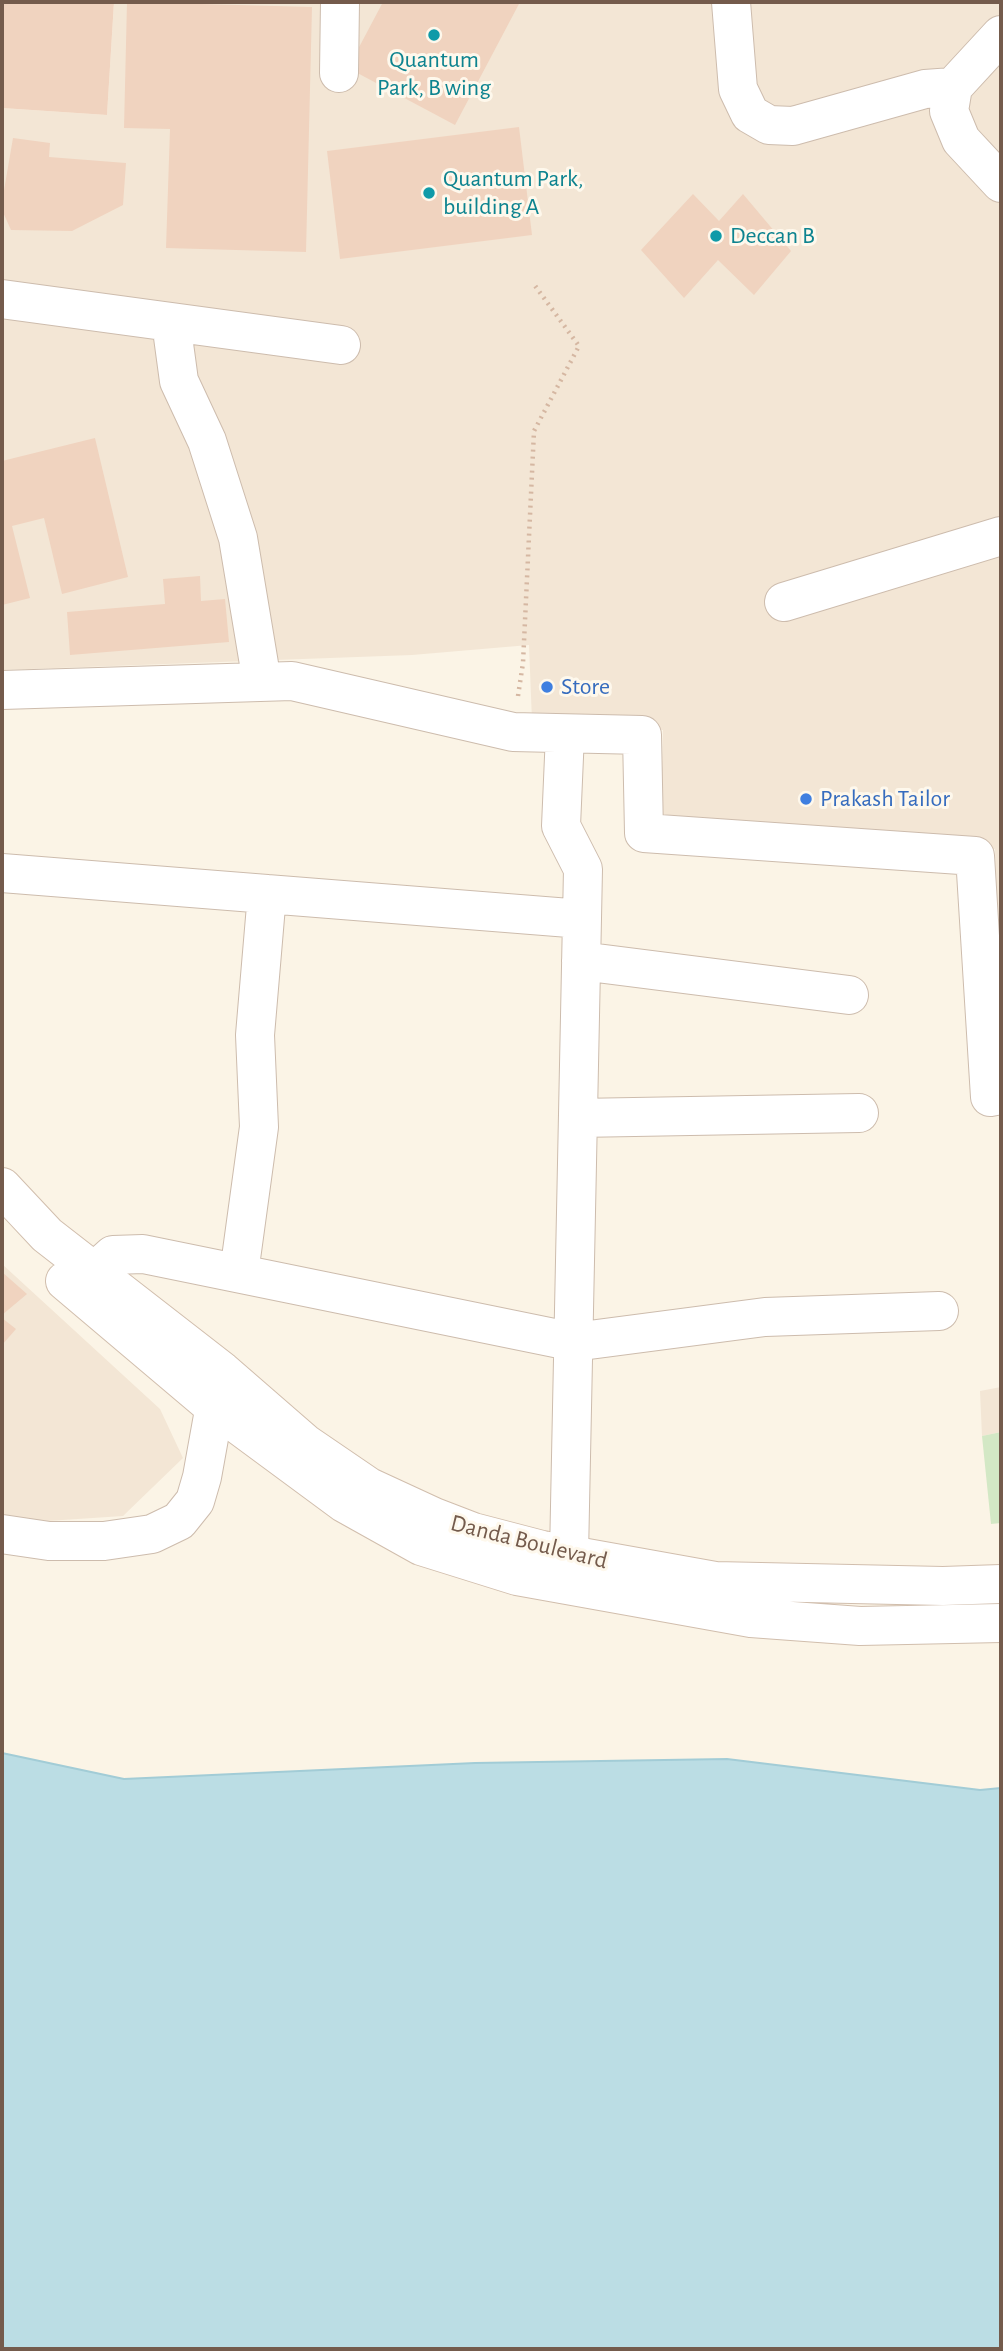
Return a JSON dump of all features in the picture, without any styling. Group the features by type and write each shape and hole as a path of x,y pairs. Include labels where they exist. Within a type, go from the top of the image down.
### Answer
{"street":[{"path":"339,73 340,2"},
{"path":"731,2 738,89 750,114 769,125 793,126 925,89 953,88"},
{"path":"1001,35 953,88 949,111 961,140 1001,183"},
{"path":"2,299 341,345"},
{"path":"171,322 178,380 207,441 238,538 262,682"},
{"path":"783,602 1001,536"},
{"path":"2,690 292,681 513,732 642,736 644,833 975,856 995,1096"},
{"path":"565,734 561,825 583,869 567,1570"},
{"path":"2,873 582,919"},
{"path":"239,1273 260,1127 255,1035 267,894"},
{"path":"581,961 849,995"},
{"path":"578,1118 859,1113"},
{"path":"2,1187 47,1235 94,1272 344,1503 421,1546 517,1576 567,1570 751,1618 860,1626 995,1624 994,1585"},
{"path":"2,1221 54,1271 218,1389"},
{"path":"94,1272 113,1255 143,1254 574,1342 765,1317 939,1311"},
{"path":"2,1534 49,1541 104,1542 152,1534 179,1521 195,1501 218,1389"},
{"name":"Danda Boulevard","path":"567,1570 715,1581 994,1585"},
{"path":"802,1622 805,1583"}],"path":[{"path":"513,732 523,663 534,431 579,346 533,283"}],"shaded area":[{"path":"114,2 1001,2 1001,1069 995,849 661,814 663,730 532,721 529,645 412,655 2,670 2,108 107,115"},
{"path":"2,1264 160,1409 183,1458 123,1516 2,1524"},
{"path":"1001,1387 1001,1432 982,1436 980,1391"}],"green space":[{"path":"1001,1432 1001,1523 991,1524 982,1436"}],"water":[{"path":"2,1753 124,1779 475,1763 727,1759 980,1790 1001,1788 1001,2349 2,2349"}],"building":[{"path":"2,2 114,2 107,115 2,108"},
{"path":"127,2 312,7 306,252 166,248 170,129 124,128"},
{"name":"Quantum Park, B wing","path":"383,2 520,2 455,125 348,68"},
{"name":"Quantum Park, building A","path":"519,127 532,235 340,259 327,151"},
{"path":"13,138 50,143 49,157 126,163 123,205 72,231 11,230 2,210 2,202"},
{"name":"Deccan B","path":"693,194 719,221 743,194 791,251 754,295 718,260 684,298 641,250"},
{"path":"95,438 128,577 62,594 44,518 12,526 30,598 2,605 2,461"},
{"path":"200,576 201,601 225,599 229,642 70,655 67,612 165,604 163,579"},
{"path":"2,1272 27,1294 2,1315"},
{"path":"2,1318 16,1329 2,1345"}],"place":[{"name":"Quantum Park, B wing","path":"434,35"},
{"name":"Quantum Park, building A","path":"429,193"},
{"name":"Deccan B","path":"716,236"},
{"name":"Store","path":"547,687"},
{"name":"Prakash Tailor","path":"806,799"}]}
